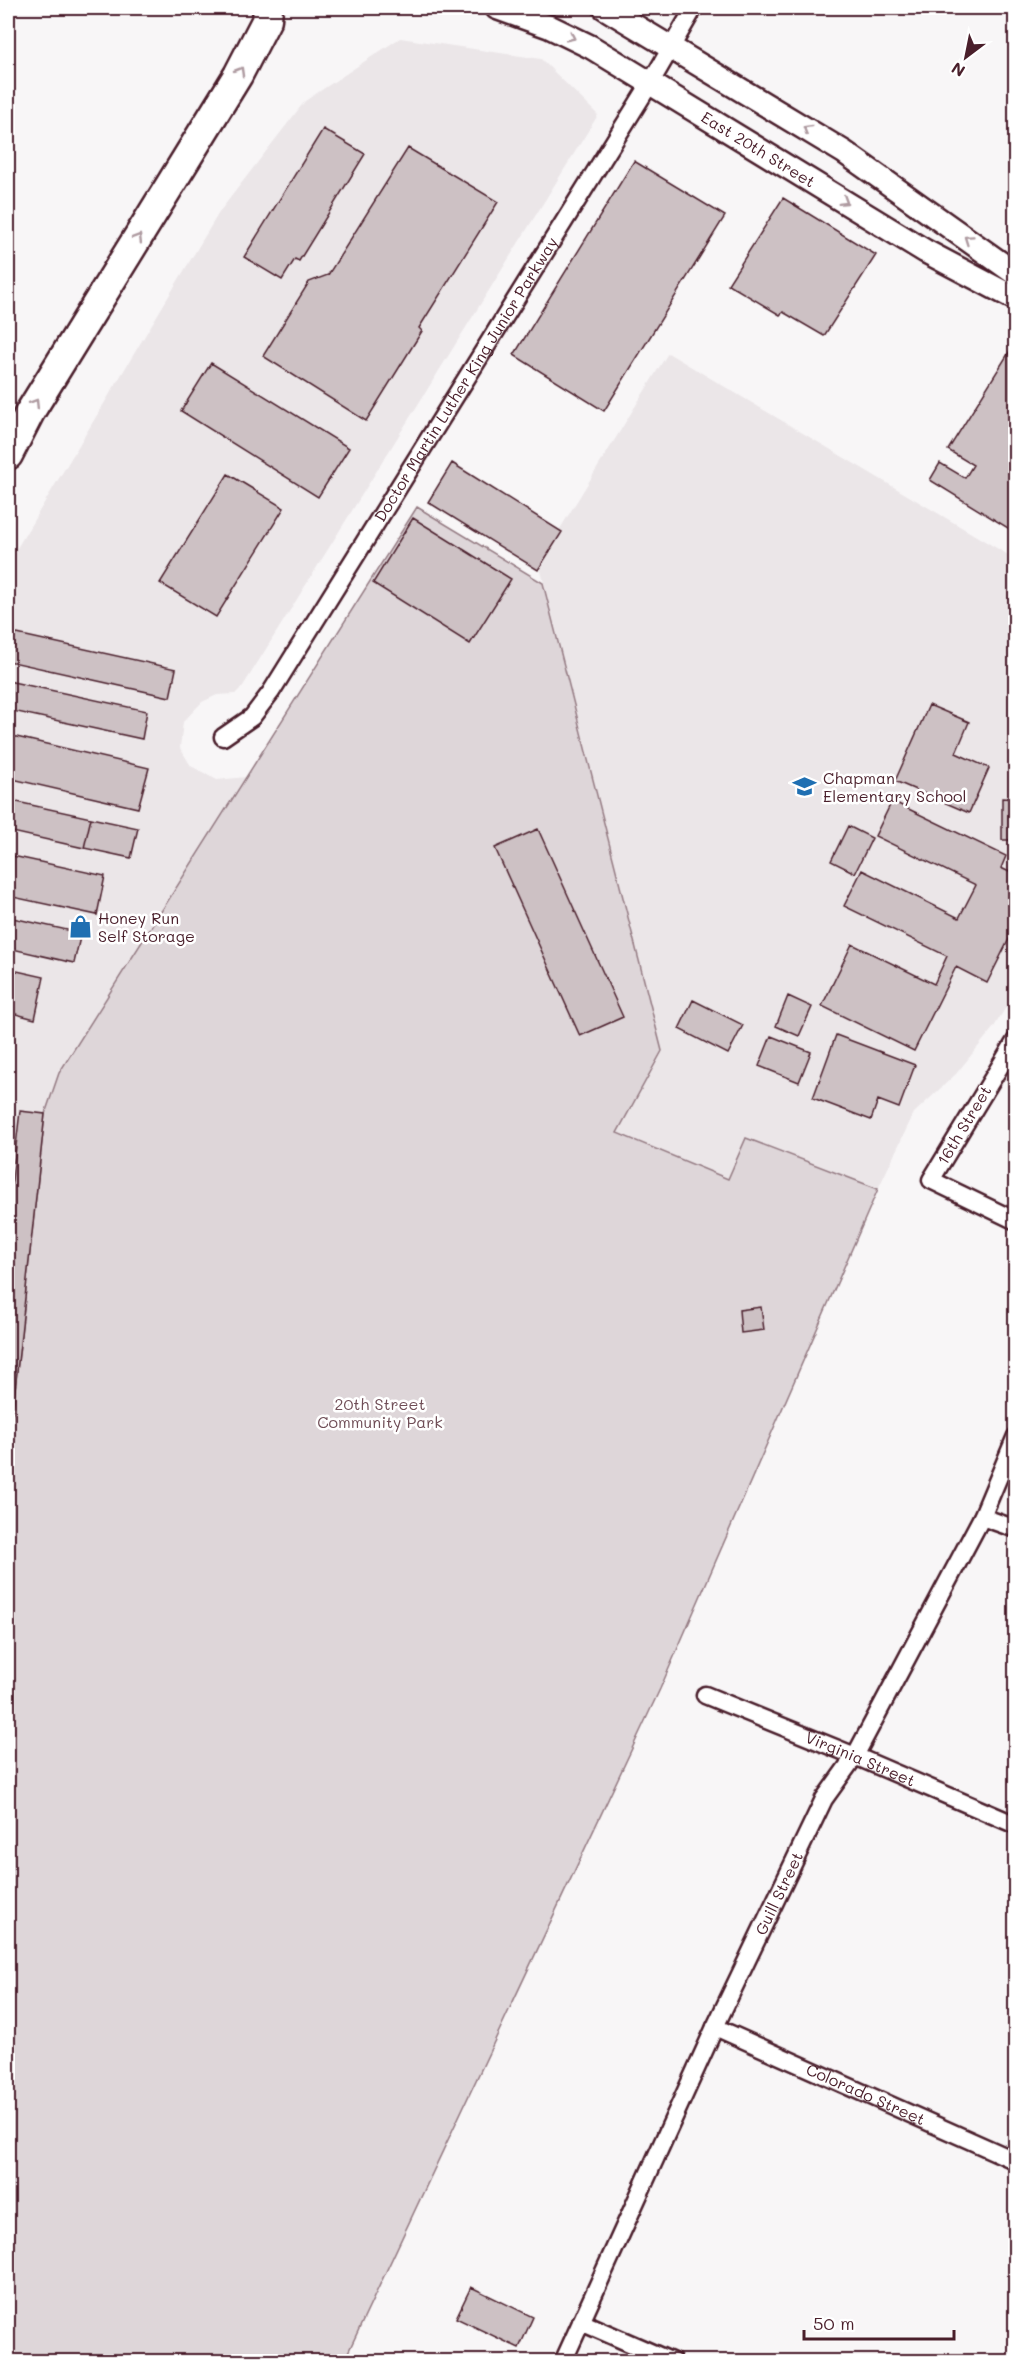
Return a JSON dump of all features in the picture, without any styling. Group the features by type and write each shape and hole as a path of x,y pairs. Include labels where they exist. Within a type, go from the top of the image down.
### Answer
{"highway":[{"path":"8,455 30,412 242,68 267,19 268,8"}],"street":[{"name":"East 20th Street","path":"497,8 580,42 651,82 925,251 1016,299"},
{"path":"605,8 844,153 1016,274"},
{"name":"Doctor Martin Luther King Junior Parkway","path":"223,737 252,717 271,692 651,82 694,8"},
{"name":"16th Street","path":"1016,1040 931,1180 1016,1221"},
{"name":"Guill Street","path":"563,2361 716,2027 824,1799 855,1756 982,1517 1016,1436"},
{"path":"982,1517 1016,1530"},
{"name":"Virginia Street","path":"705,1695 1016,1825"},
{"name":"Colorado Street","path":"716,2027 1016,2161"},
{"path":"581,2322 673,2361"}],"shaded area":[{"path":"400,38 541,59 598,115 243,686 235,694 217,695 202,702 183,722 180,748 191,766 217,780 246,777 59,1073 45,1114 8,1454 8,563 220,211 305,101"},
{"name":"Chapman Elementary School","path":"668,353 1015,559 1015,992 994,1027 956,1074 914,1113 878,1189 746,1138 728,1179 617,1133 662,1051 539,563"}],"green space":[{"name":"20th Street Community Park","path":"417,507 543,583 662,1051 617,1133 728,1179 746,1138 878,1189 660,1689 344,2361 8,2361 8,1454 45,1114 59,1073"}],"building":[{"path":"323,129 365,154 299,261 295,259 282,280 244,257"},
{"path":"408,148 498,202 419,328 422,331 366,421 263,356 309,282 328,275"},
{"path":"634,161 725,216 604,411 514,355"},
{"path":"783,198 876,255 824,336 783,312 780,315 728,284"},
{"path":"1016,341 1016,533 930,480 940,463 965,478 973,465 948,450"},
{"path":"211,363 349,448 318,497 181,411"},
{"path":"452,463 562,532 538,570 428,502"},
{"path":"228,474 284,508 216,617 160,583"},
{"path":"413,518 511,579 470,644 373,583"},
{"path":"8,632 176,669 170,697 8,661"},
{"path":"8,681 147,711 142,739 8,710"},
{"path":"929,705 969,722 956,753 989,768 969,813 895,781"},
{"path":"8,735 149,768 138,808 8,778"},
{"path":"1002,798 1016,799 1016,840 1002,840"},
{"path":"8,800 91,818 84,848 8,831"},
{"path":"892,801 1006,856 1001,868 1016,875 1016,925 987,983 956,967 914,1051 822,1006 852,944 934,984 947,956 844,906 862,870 959,918 976,885 875,836"},
{"path":"91,818 138,828 131,858 84,848"},
{"path":"848,826 872,838 855,873 831,861"},
{"path":"538,829 623,1017 580,1036 495,848"},
{"path":"8,855 105,876 97,915 8,896"},
{"path":"8,917 81,933 74,963 8,948"},
{"path":"8,969 44,977 35,1019 8,1012"},
{"path":"788,996 812,1007 799,1036 776,1026"},
{"path":"693,1000 743,1025 728,1054 679,1029"},
{"path":"836,1035 915,1065 899,1108 878,1100 871,1120 813,1098"},
{"path":"771,1036 811,1052 799,1082 759,1066"},
{"path":"20,1111 45,1114 8,1454 8,1215"},
{"path":"761,1307 764,1330 741,1333 739,1310"},
{"path":"471,2287 533,2317 519,2348 456,2318"}],"place":[{"name":"Chapman Elementary School","path":"805,787"},
{"name":"Honey Run Self Storage","path":"80,927"}]}
